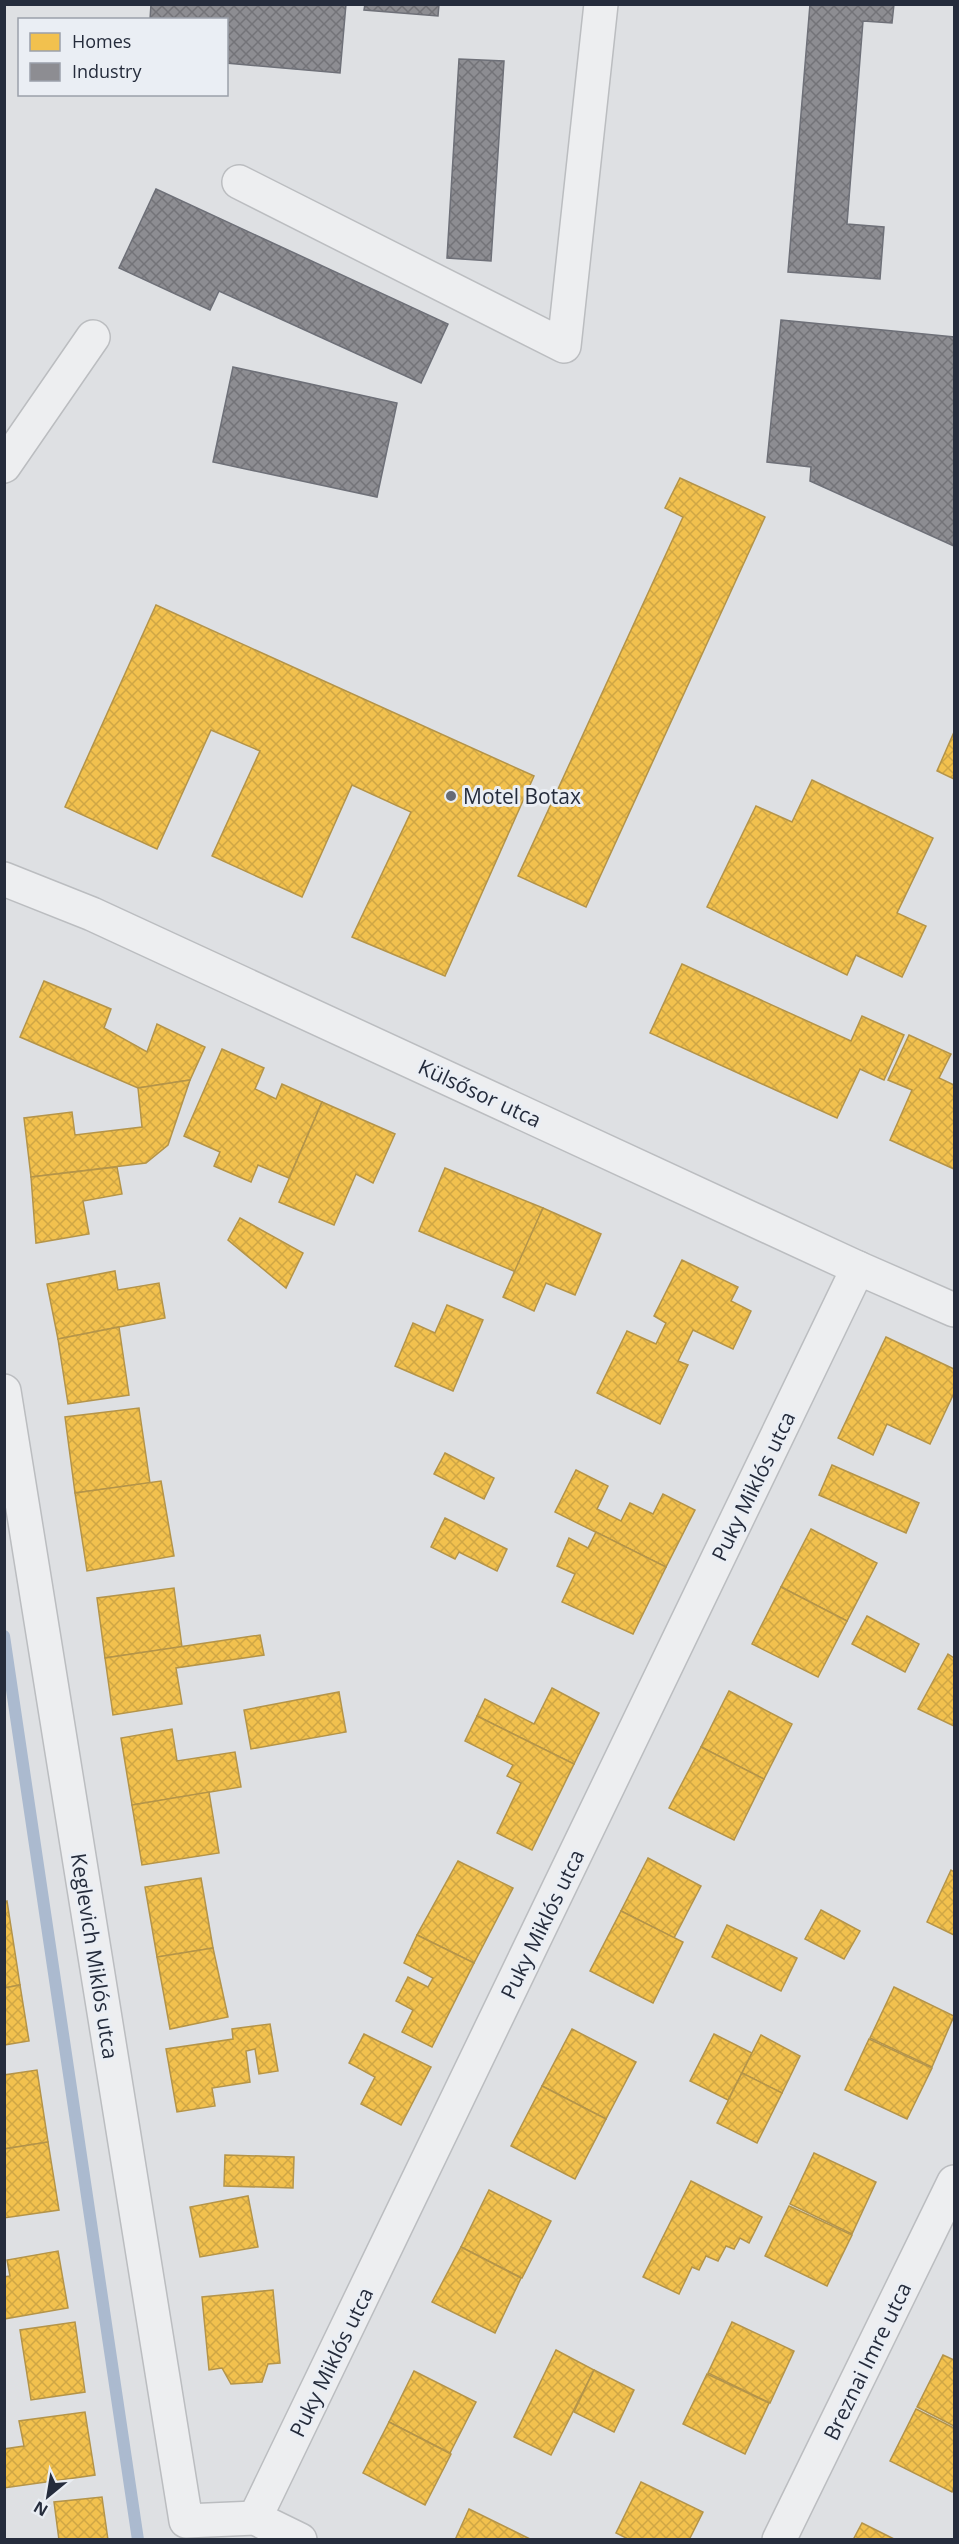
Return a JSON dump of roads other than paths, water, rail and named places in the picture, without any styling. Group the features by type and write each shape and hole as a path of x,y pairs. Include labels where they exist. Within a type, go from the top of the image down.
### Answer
{"street":[{"path":"239,182 564,346 601,4"},
{"path":"4,466 93,337"},
{"name":"Külsősor utca","path":"4,879 92,914 858,1268 954,1310"},
{"name":"Puky Miklós utca","path":"255,2518 858,1268"},
{"name":"Keglevich Miklós utca","path":"4,1391 186,2521 255,2518"},
{"name":"Breznai Imre utca","path":"779,2540 954,2182"},
{"path":"255,2518 300,2540"}],"waterway":[{"path":"4,1636 138,2540"}],"place":[{"name":"Motel Botax","path":"451,796"}]}
